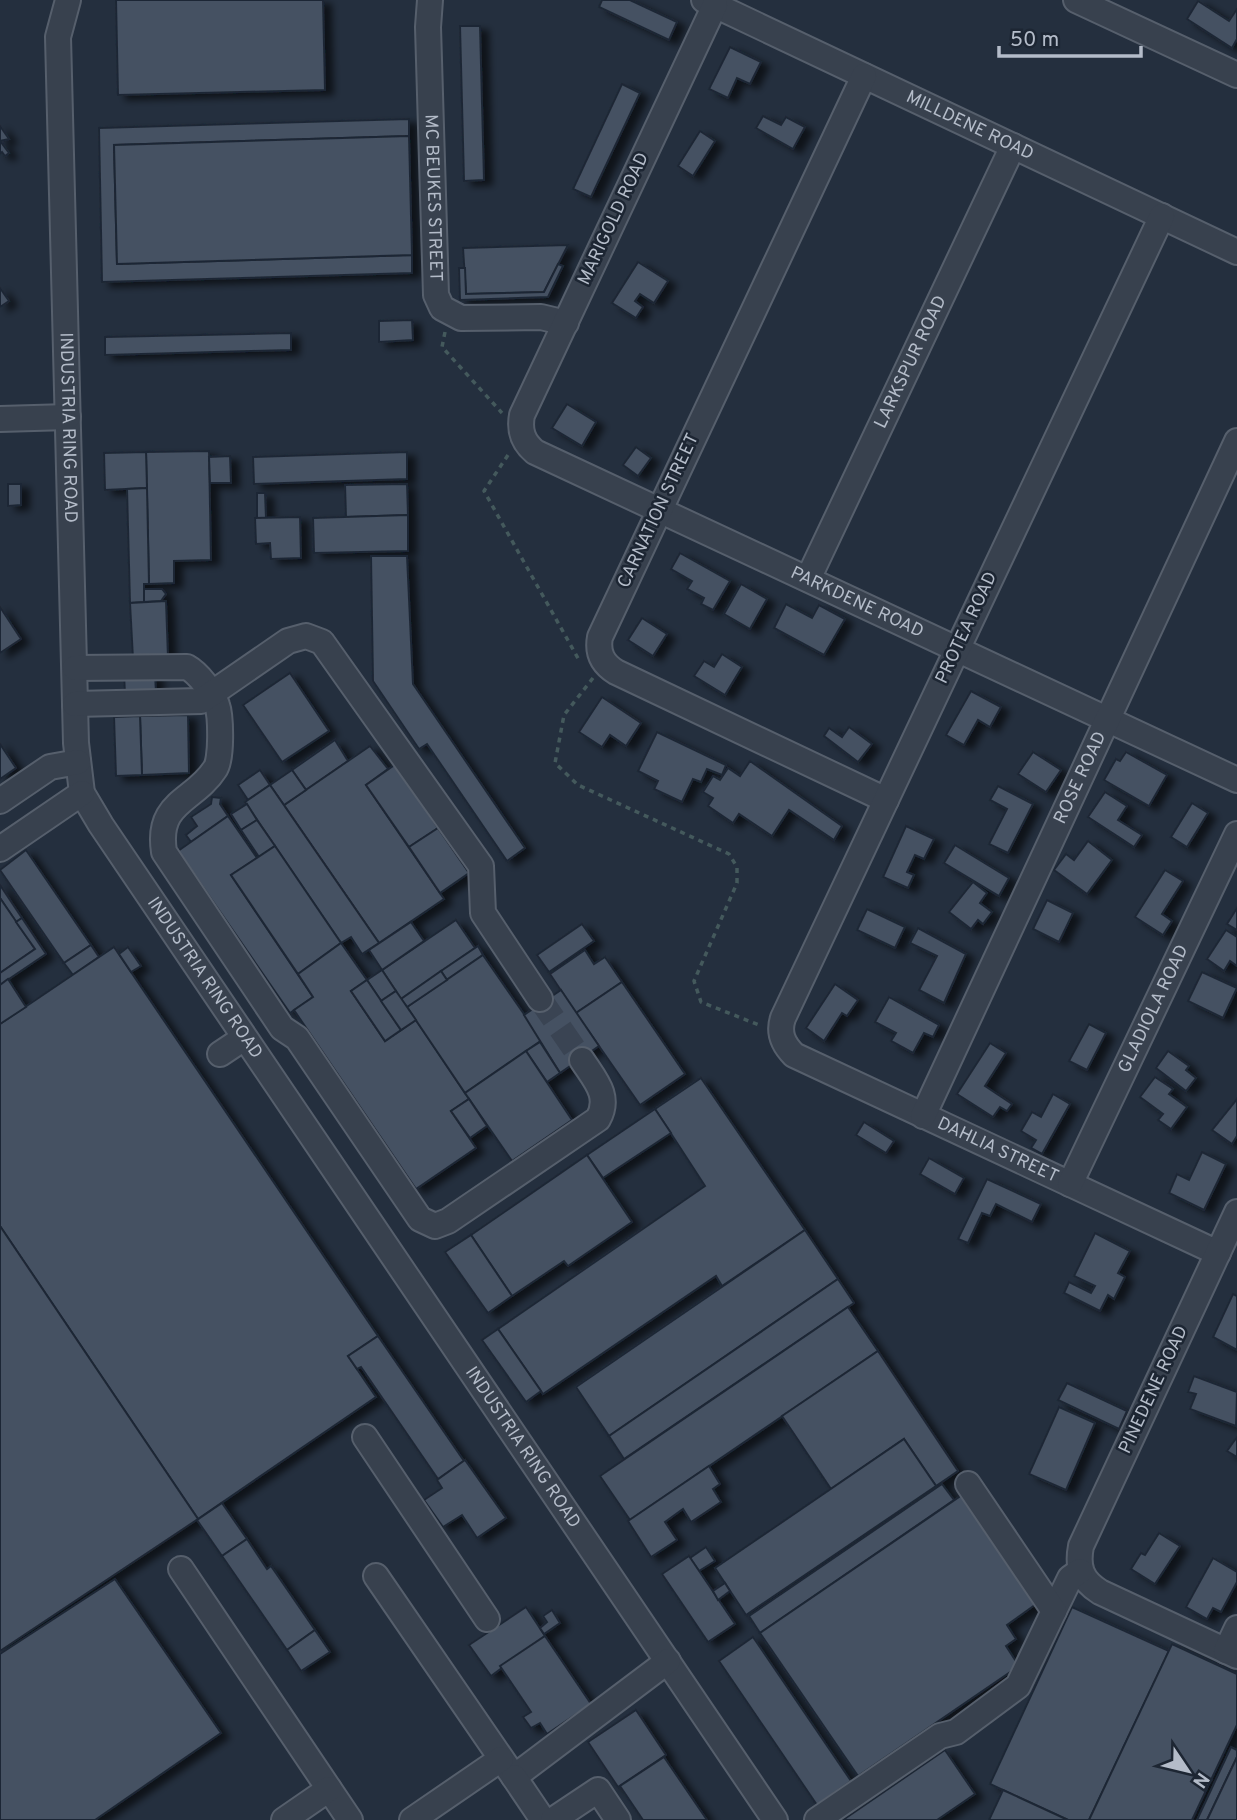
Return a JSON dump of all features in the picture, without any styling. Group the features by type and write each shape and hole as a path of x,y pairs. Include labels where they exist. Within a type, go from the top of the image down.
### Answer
{"street":[{"name":"INDUSTRIA RING ROAD","path":"68,0 58,37 75,704 82,793 244,1038 775,1820"},
{"name":"MC BEUKES STREET","path":"430,0 428,27 436,295 442,308 449,314"},
{"path":"1076,0 1237,75"},
{"name":"MILLDENE ROAD","path":"710,3 1237,252"},
{"name":"MARIGOLD ROAD","path":"522,435 522,415 710,3"},
{"name":"CARNATION STREET","path":"605,663 598,647 600,637 864,76"},
{"name":"LARKSPUR ROAD","path":"808,579 1013,146"},
{"name":"PROTEA ROAD","path":"783,1030 886,800 1162,216"},
{"path":"449,314 461,318 541,317 566,323"},
{"path":"0,419 68,417"},
{"name":"PARKDENE ROAD","path":"522,435 535,452 1237,780"},
{"name":"ROSE ROAD","path":"923,1116 1237,441"},
{"path":"75,704 195,702 211,695 288,641 306,636 322,642 481,866 483,913 541,999"},
{"path":"605,663 616,672 886,800"},
{"path":"75,668 187,667 218,706 219,762 210,776 170,811 164,836 164,852 282,1028 297,1038 416,1215 435,1226 448,1221 592,1125 601,1114 604,1099 582,1060"},
{"path":"0,801 50,767 78,762"},
{"path":"0,849 82,793"},
{"name":"GLADIOLA ROAD","path":"1070,1184 1237,834"},
{"name":"DAHLIA STREET","path":"783,1030 794,1055 1218,1253"},
{"path":"220,1054 244,1038"},
{"name":"PINEDENE ROAD","path":"1080,1571 1081,1546 1235,1221"},
{"path":"365,1437 487,1619"},
{"path":"968,1484 1054,1611"},
{"path":"181,1569 351,1820"},
{"path":"817,1820 940,1736 956,1732 1015,1690 1070,1578 1080,1571 1087,1583 1100,1592 1232,1653 1237,1628"},
{"path":"376,1576 543,1820"},
{"path":"412,1820 508,1768 668,1661"},
{"path":"284,1820 329,1789"},
{"path":"553,1820 598,1790 618,1820"}],"path":[{"path":"449,314 442,347 522,435 484,491 580,662 605,663"},
{"path":"605,663 564,715 555,763 578,785 729,854 737,867 737,883 694,981 697,991 701,1002 756,1026 783,1030"}],"building":[{"path":"116,0 323,0 325,90 118,95"},
{"path":"602,0 630,0 677,22 669,40 599,7"},
{"path":"1198,1 1229,21 1237,9 1237,39 1232,48 1187,19"},
{"path":"460,26 480,26 484,180 464,181"},
{"path":"730,47 761,62 750,84 737,78 728,98 709,89"},
{"path":"622,84 640,93 591,197 573,189"},
{"path":"763,116 781,125 786,117 805,127 793,149 756,128"},
{"path":"409,119 409,136 114,145 117,264 412,255 412,273 102,282 99,128"},
{"path":"0,126 9,139 0,141"},
{"path":"700,131 715,141 693,176 678,166"},
{"path":"409,136 412,255 117,264 114,145"},
{"path":"0,141 9,153 5,156 2,152 0,154"},
{"path":"568,245 544,292 466,294 463,248"},
{"path":"638,262 668,281 654,303 640,294 635,301 643,307 636,318 612,303"},
{"path":"558,264 563,266 548,297 460,300 459,268 465,268 466,294 544,292"},
{"path":"0,288 9,301 0,307"},
{"path":"412,320 413,340 379,342 379,321"},
{"path":"291,333 291,350 105,355 105,337"},
{"path":"567,404 596,422 582,446 552,428"},
{"path":"636,447 651,458 638,476 623,465"},
{"path":"209,451 211,560 174,561 174,583 149,584 146,452"},
{"path":"146,452 147,488 105,490 104,453"},
{"path":"407,452 407,479 254,484 253,457"},
{"path":"230,456 231,483 210,483 209,457"},
{"path":"8,484 21,484 21,505 8,506"},
{"path":"407,484 408,515 346,517 345,485"},
{"path":"147,488 149,584 144,584 144,602 130,603 127,489"},
{"path":"257,493 265,493 266,518 257,518"},
{"path":"408,515 408,551 314,553 313,518"},
{"path":"300,517 301,558 271,559 270,543 256,544 255,518"},
{"path":"680,553 730,581 713,610 701,604 704,598 687,589 692,581 671,569"},
{"path":"371,556 407,556 413,684 525,848 507,861 427,744 419,749 373,681"},
{"path":"741,584 767,599 750,629 724,614"},
{"path":"144,589 162,589 166,594 161,601 144,602"},
{"path":"166,601 168,658 133,659 130,603"},
{"path":"786,604 812,618 819,605 845,619 824,655 774,628"},
{"path":"0,607 21,639 0,653"},
{"path":"642,618 667,634 653,656 628,640"},
{"path":"722,654 742,667 725,695 694,676 704,661 714,667"},
{"path":"290,673 329,731 282,762 243,705"},
{"path":"124,674 155,674 156,693 125,694"},
{"path":"971,691 1001,707 990,727 978,720 964,745 946,735"},
{"path":"602,697 641,723 626,746 610,735 602,747 579,732"},
{"path":"188,715 189,773 142,775 140,716"},
{"path":"140,716 142,775 116,776 114,717"},
{"path":"849,727 872,744 858,762 824,736 829,728 842,737"},
{"path":"657,732 726,765 722,775 707,769 701,782 693,779 682,802 654,789 658,781 638,771"},
{"path":"335,740 348,761 306,790 292,770"},
{"path":"0,744 16,768 0,779"},
{"path":"370,746 388,769 366,785 444,899 379,943 284,805"},
{"path":"1033,752 1061,770 1046,792 1018,774"},
{"path":"1126,752 1167,775 1149,806 1104,780 1116,759 1120,761"},
{"path":"750,761 842,826 834,840 789,810 772,836 739,814 733,823 708,806 713,798 703,792 713,776 720,780 728,768 740,776"},
{"path":"396,764 438,828 409,847 366,785"},
{"path":"260,770 270,785 248,800 238,785"},
{"path":"292,770 306,790 284,805 270,785"},
{"path":"270,785 379,943 362,954 351,937 341,943 245,802"},
{"path":"998,786 1033,804 1008,853 989,844 1007,809 990,800"},
{"path":"1105,792 1127,806 1118,820 1142,835 1134,847 1088,817"},
{"path":"212,797 221,798 220,804 228,816 191,842 186,835 197,826 191,817 211,804"},
{"path":"1192,803 1208,813 1187,847 1171,837"},
{"path":"247,804 257,820 241,830 231,814"},
{"path":"228,816 257,858 231,875 313,997 290,1013 178,851"},
{"path":"257,820 275,846 259,857 241,830"},
{"path":"906,826 934,839 924,859 915,855 907,872 914,875 908,888 883,877"},
{"path":"438,828 469,873 440,893 409,847"},
{"path":"1088,841 1112,860 1087,894 1054,870 1066,854 1074,860"},
{"path":"955,845 1009,878 999,896 944,863"},
{"path":"275,846 341,943 298,974 231,875"},
{"path":"26,850 91,945 64,963 0,870"},
{"path":"1165,870 1183,881 1162,914 1172,921 1163,935 1135,917"},
{"path":"973,882 987,893 980,903 992,912 983,924 978,920 971,929 949,912"},
{"path":"0,885 22,918 16,922 0,898"},
{"path":"0,898 35,949 0,973"},
{"path":"1047,900 1073,913 1059,942 1033,929"},
{"path":"1237,908 1237,930 1227,924"},
{"path":"867,909 905,927 895,948 857,930"},
{"path":"22,918 46,954 0,985 0,973 35,949 16,922"},
{"path":"456,920 475,948 401,999 382,970"},
{"path":"411,922 424,941 382,970 369,950"},
{"path":"582,924 594,941 549,972 537,955"},
{"path":"918,928 966,954 944,1003 919,990 937,956 910,943"},
{"path":"1226,930 1237,937 1237,966 1230,961 1224,971 1207,959"},
{"path":"341,943 367,980 351,991 385,1041 416,1020 469,1099 451,1111 476,1148 416,1189 294,1010 313,997 298,974"},
{"path":"91,945 99,957 73,975 64,963"},
{"path":"478,946 483,955 447,980 441,971"},
{"path":"114,947 378,1336 348,1356 376,1397 198,1519 0,1226 0,1024"},
{"path":"128,947 141,966 131,972 119,954"},
{"path":"585,950 594,964 605,957 622,982 576,1013 550,974"},
{"path":"483,955 542,1040 465,1093 407,1007"},
{"path":"382,970 396,991 381,1001 367,980"},
{"path":"441,971 447,980 407,1007 401,999"},
{"path":"1202,972 1237,988 1223,1018 1188,1001"},
{"path":"8,979 26,1007 0,1024 0,985"},
{"path":"367,980 401,1030 385,1041 351,991"},
{"path":"622,982 685,1074 640,1105 576,1013"},
{"path":"835,984 858,1000 847,1016 842,1013 824,1041 806,1028"},
{"path":"561,990 599,1046 560,1073 524,1015"},
{"path":"396,991 416,1020 401,1030 381,1001"},
{"path":"889,997 939,1025 933,1037 924,1033 913,1053 891,1041 896,1033 875,1022"},
{"path":"1089,1024 1106,1033 1087,1070 1069,1061"},
{"path":"540,1042 560,1073 547,1082 526,1051"},
{"path":"990,1043 1006,1053 985,1086 1012,1104 1007,1111 1000,1107 993,1117 957,1094"},
{"path":"526,1051 572,1120 512,1161 465,1093"},
{"path":"1168,1051 1189,1066 1186,1070 1196,1078 1186,1091 1156,1068"},
{"path":"1155,1077 1173,1089 1169,1094 1187,1107 1171,1129 1158,1120 1163,1114 1140,1097"},
{"path":"701,1078 805,1230 722,1286 716,1276 543,1394 498,1329 705,1186 655,1109"},
{"path":"1053,1094 1070,1104 1042,1154 1031,1148 1036,1140 1021,1131 1032,1112 1041,1117"},
{"path":"469,1099 487,1126 470,1138 451,1111"},
{"path":"1237,1099 1237,1136 1232,1144 1212,1130"},
{"path":"655,1109 671,1133 603,1178 587,1155"},
{"path":"864,1122 894,1141 886,1153 856,1135"},
{"path":"1202,1152 1226,1164 1204,1210 1169,1193 1177,1174 1189,1180"},
{"path":"587,1155 632,1222 568,1266 564,1261 512,1296 471,1235"},
{"path":"929,1158 964,1178 955,1194 920,1174"},
{"path":"987,1179 1041,1204 1032,1222 996,1204 990,1216 982,1213 968,1243 958,1239"},
{"path":"0,1226 198,1519 0,1651"},
{"path":"805,1230 838,1279 609,1436 576,1387"},
{"path":"1095,1233 1130,1251 1118,1273 1125,1277 1114,1299 1108,1295 1100,1311 1064,1293 1069,1282 1091,1293 1095,1286 1074,1276"},
{"path":"471,1235 512,1296 488,1313 445,1252"},
{"path":"838,1279 854,1303 624,1459 609,1436"},
{"path":"1233,1294 1237,1296 1237,1350 1213,1337"},
{"path":"848,1307 878,1351 630,1520 600,1476"},
{"path":"498,1329 541,1391 526,1402 482,1340"},
{"path":"378,1336 464,1461 438,1479 361,1367 357,1369 348,1356"},
{"path":"878,1351 958,1471 936,1486 904,1439 831,1489 782,1416"},
{"path":"1194,1376 1237,1392 1236,1426 1190,1409 1196,1394 1188,1392"},
{"path":"1067,1383 1127,1411 1119,1429 1058,1400"},
{"path":"1059,1407 1095,1423 1066,1490 1029,1474"},
{"path":"1237,1437 1237,1457 1227,1451"},
{"path":"904,1439 936,1486 746,1615 715,1568"},
{"path":"465,1460 506,1518 477,1538 462,1515 443,1527 424,1500 442,1488 437,1480"},
{"path":"709,1466 720,1484 713,1489 721,1502 691,1522 683,1509 665,1522 677,1540 651,1557 628,1521"},
{"path":"942,1484 954,1500 760,1633 749,1616"},
{"path":"965,1493 1039,1602 1007,1625 1016,1639 1006,1646 1019,1666 858,1776 760,1633"},
{"path":"222,1503 247,1539 222,1556 197,1520"},
{"path":"1159,1533 1180,1546 1155,1584 1131,1569 1141,1553 1145,1555"},
{"path":"247,1539 267,1569 271,1566 315,1630 287,1650 222,1556"},
{"path":"706,1547 715,1561 699,1571 690,1558"},
{"path":"689,1556 735,1624 708,1642 662,1574"},
{"path":"1213,1558 1237,1572 1237,1582 1221,1612 1213,1608 1207,1619 1186,1607"},
{"path":"115,1579 221,1733 95,1820 0,1820 0,1654"},
{"path":"725,1583 730,1591 718,1600 713,1591"},
{"path":"526,1607 545,1636 491,1676 469,1645"},
{"path":"1072,1607 1169,1651 1089,1820 1068,1820 990,1784"},
{"path":"552,1610 560,1623 544,1634 540,1628 547,1622 543,1616"},
{"path":"315,1630 330,1652 301,1671 287,1650"},
{"path":"545,1636 591,1704 547,1734 540,1723 531,1728 523,1717 531,1712 500,1666"},
{"path":"753,1637 851,1781 817,1805 719,1661"},
{"path":"1172,1644 1237,1674 1237,1725 1192,1820 1089,1820"},
{"path":"636,1710 666,1755 618,1787 588,1742"},
{"path":"1231,1747 1237,1750 1237,1757 1207,1820 1197,1820"},
{"path":"945,1750 975,1794 937,1820 843,1820"},
{"path":"664,1757 707,1820 643,1820 620,1786"},
{"path":"1237,1757 1237,1820 1207,1820"},
{"path":"1003,1790 1068,1820 989,1820"}],"tunnel":[{"path":"540,999 582,1060"}]}
